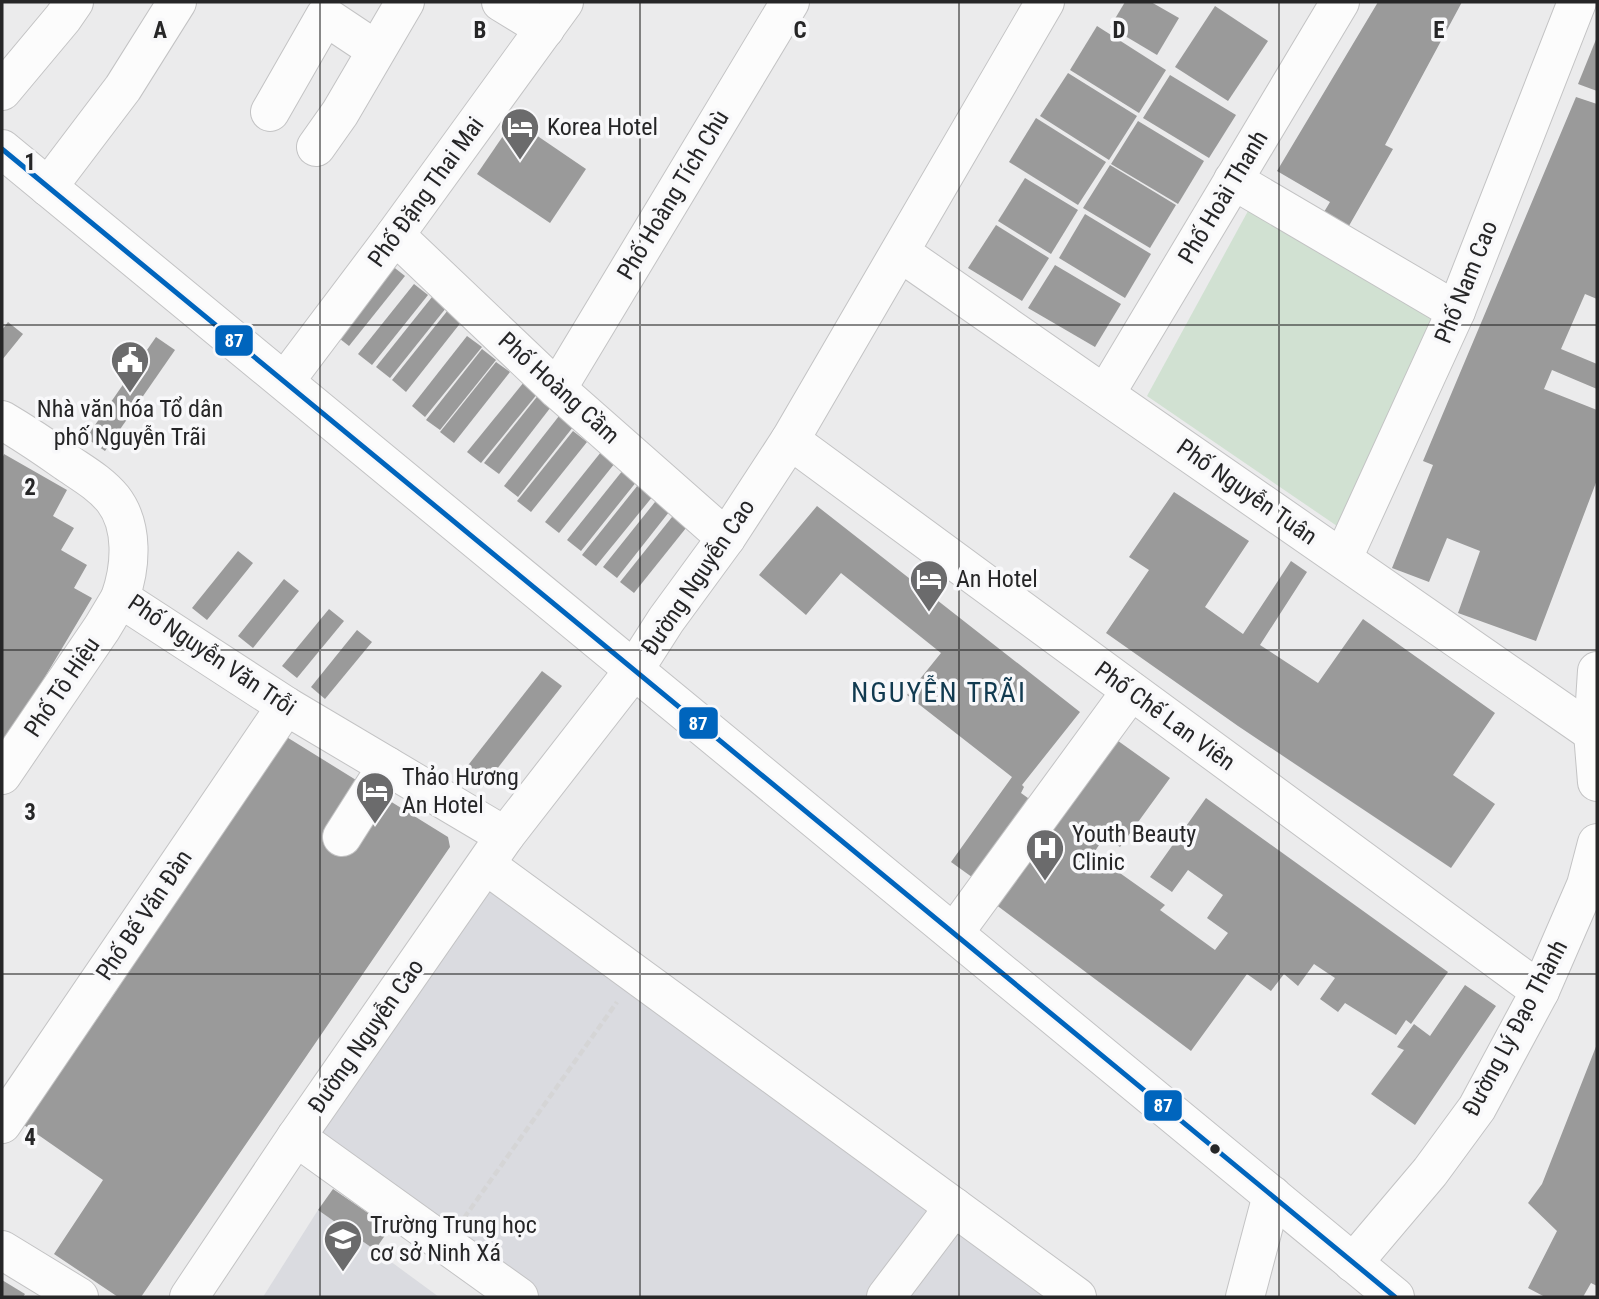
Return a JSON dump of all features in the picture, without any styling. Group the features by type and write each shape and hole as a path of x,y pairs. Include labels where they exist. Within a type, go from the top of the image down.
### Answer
{"street":[{"path":"2,91 64,18 74,2"},
{"path":"48,187 123,88 177,2"},
{"path":"316,147 340,113 405,2"},
{"path":"501,2 555,16"},
{"name":"Phố Hoàng Tích Chù","path":"557,389 790,2"},
{"name":"Đường Nguyễn Cao","path":"189,1297 296,1137 496,851 634,670 666,620 726,538 790,440 1045,2"},
{"name":"Phố Hoài Thanh","path":"1106,393 1340,2"},
{"name":"Phố Nam Cao","path":"1343,558 1456,311 1577,2"},
{"path":"270,112 325,16 376,50"},
{"name":"Phố Đặng Thai Mai","path":"285,381 555,16"},
{"path":"2,149 1395,1297"},
{"path":"1233,180 1456,311"},
{"name":"Phố Hoàng Cầm","path":"395,234 557,389 726,538"},
{"name":"Phố Nguyễn Tuân","path":"901,253 1592,733"},
{"name":"Phố Nguyễn Văn Trỗi","path":"2,420 97,484 118,507 126,530 129,566 120,598 286,706 387,766 496,851 636,975 1077,1297"},
{"name":"Phố Chế Lan Viên","path":"790,440 1540,991"},
{"name":"Phố Tô Hiệu","path":"2,775 120,598"},
{"path":"1597,671 1592,733 1597,782"},
{"path":"954,933 1131,691"},
{"name":"Phố Bế Văn Đàn","path":"2,1125 286,706"},
{"path":"341,837 387,766"},
{"name":"Đường Lý Đạo Thành","path":"1353,1263 1430,1172 1477,1108 1540,991 1586,885 1597,843"},
{"path":"296,1137 519,1297"},
{"path":"1245,1297 1272,1195"},
{"path":"886,1297 954,1207"},
{"path":"2,1250 79,1297"}],"path":[{"path":"445,1244 636,975"}],"shaded area":[{"path":"486,865 1077,1297 519,1297 296,1137"},
{"name":"Trường Trung học cơ sở Ninh Xá","path":"318,1210 375,1250 439,1297 263,1297"}],"green space":[{"path":"1248,211 1432,318 1337,526 1147,396"}],"building":[{"path":"1125,2 1151,2 1179,18 1157,55 1110,27"},
{"path":"1378,2 1462,2 1385,145 1393,149 1346,231 1321,217 1330,202 1277,171"},
{"path":"1215,6 1268,41 1228,101 1175,67"},
{"path":"1097,26 1166,70 1139,113 1070,70"},
{"path":"1597,37 1597,91 1578,84"},
{"path":"1068,73 1137,116 1109,160 1040,116"},
{"path":"1170,75 1236,115 1209,158 1143,118"},
{"path":"1576,97 1597,104 1597,299 1585,294 1561,349 1597,364 1597,389 1552,370 1544,389 1597,410 1597,480 1536,641 1458,613 1480,551 1447,538 1429,582 1392,568 1433,465 1423,461"},
{"path":"1036,118 1106,162 1078,205 1009,162"},
{"path":"514,120 586,169 550,223 477,174"},
{"path":"1138,121 1204,161 1178,204 1111,164"},
{"path":"1110,165 1176,205 1150,248 1083,208"},
{"path":"1025,178 1078,210 1051,254 998,221"},
{"path":"1085,214 1151,254 1125,298 1059,258"},
{"path":"996,225 1049,258 1022,301 968,268"},
{"path":"391,265 405,276 349,346 335,335"},
{"path":"1055,265 1121,304 1095,347 1028,308"},
{"path":"414,284 428,295 372,365 358,354"},
{"path":"432,297 446,308 390,378 376,367"},
{"path":"448,310 462,321 406,392 392,380"},
{"path":"8,322 23,334 2,360 2,330"},
{"path":"467,336 482,347 425,417 412,406"},
{"name":"Nhà văn hóa Tổ dân phố Nguyễn Trãi","path":"156,337 175,350 105,451 86,438"},
{"path":"482,349 496,360 440,430 426,420"},
{"path":"496,362 510,372 454,443 440,432"},
{"path":"524,382 538,393 481,463 467,452"},
{"path":"540,393 554,403 499,474 484,463"},
{"path":"559,416 573,427 518,497 504,486"},
{"path":"573,431 587,442 531,512 517,501"},
{"path":"601,452 615,463 559,533 545,522"},
{"path":"4,454 67,490 53,516 74,528 61,550 87,565 74,588 92,598 2,749 2,459"},
{"path":"623,470 637,481 581,551 567,540"},
{"path":"638,485 653,496 596,566 582,555"},
{"path":"1174,492 1249,541 1205,607 1243,634 1291,561 1307,572 1260,645 1318,683 1363,619 1495,713 1453,775 1495,804 1451,868 1238,726 1106,633 1149,570 1129,557"},
{"path":"659,497 673,507 617,578 603,567"},
{"path":"817,506 1080,712 1022,785 1024,787 1021,793 1039,806 983,885 951,862 1012,777 907,695 941,653 841,573 806,615 759,575"},
{"path":"676,512 690,523 634,593 620,582"},
{"path":"238,551 253,563 207,620 192,608"},
{"path":"284,579 299,591 253,648 238,636"},
{"path":"329,609 344,621 297,678 282,666"},
{"path":"357,630 372,642 325,699 311,687"},
{"path":"542,671 562,686 482,788 462,773"},
{"path":"1107,733 1170,778 1120,847 1105,836 1093,854 1165,905 1160,910 1215,950 1228,933 1207,918 1223,895 1188,870 1172,892 1150,877 1206,798 1448,972 1411,1024 1406,1020 1396,1035 1345,1003 1338,1012 1320,999 1335,978 1314,964 1298,986 1284,974 1271,991 1247,974 1191,1051 987,898"},
{"path":"285,736 448,837 450,847 141,1297 118,1297 54,1254 103,1180 24,1125"},
{"path":"1465,985 1496,1006 1415,1125 1371,1094 1404,1050 1397,1047 1414,1024 1430,1036"},
{"path":"1597,1044 1597,1286 1591,1283 1583,1297 1545,1297 1528,1288 1557,1231 1528,1203 1542,1184"},
{"path":"333,1189 390,1228 375,1250 318,1210"},
{"path":"2,1280 25,1294 23,1297 2,1297"}],"transit line":[{"name":"87","path":"2,149 1395,1297"}],"place":[{"name":"Korea Hotel","path":"520,161"},
{"name":"Nhà văn hóa Tổ dân phố Nguyễn Trãi","path":"130,394"},
{"name":"An Hotel","path":"929,613"},
{"name":"Thảo Hương An Hotel","path":"375,825"},
{"name":"Youth Beauty Clinic","path":"1045,882"},
{"name":"Trường Trung học cơ sở Ninh Xá","path":"343,1273"}],"district":[{"name":"NGUYỄN TRÃI","path":"939,692"}]}
